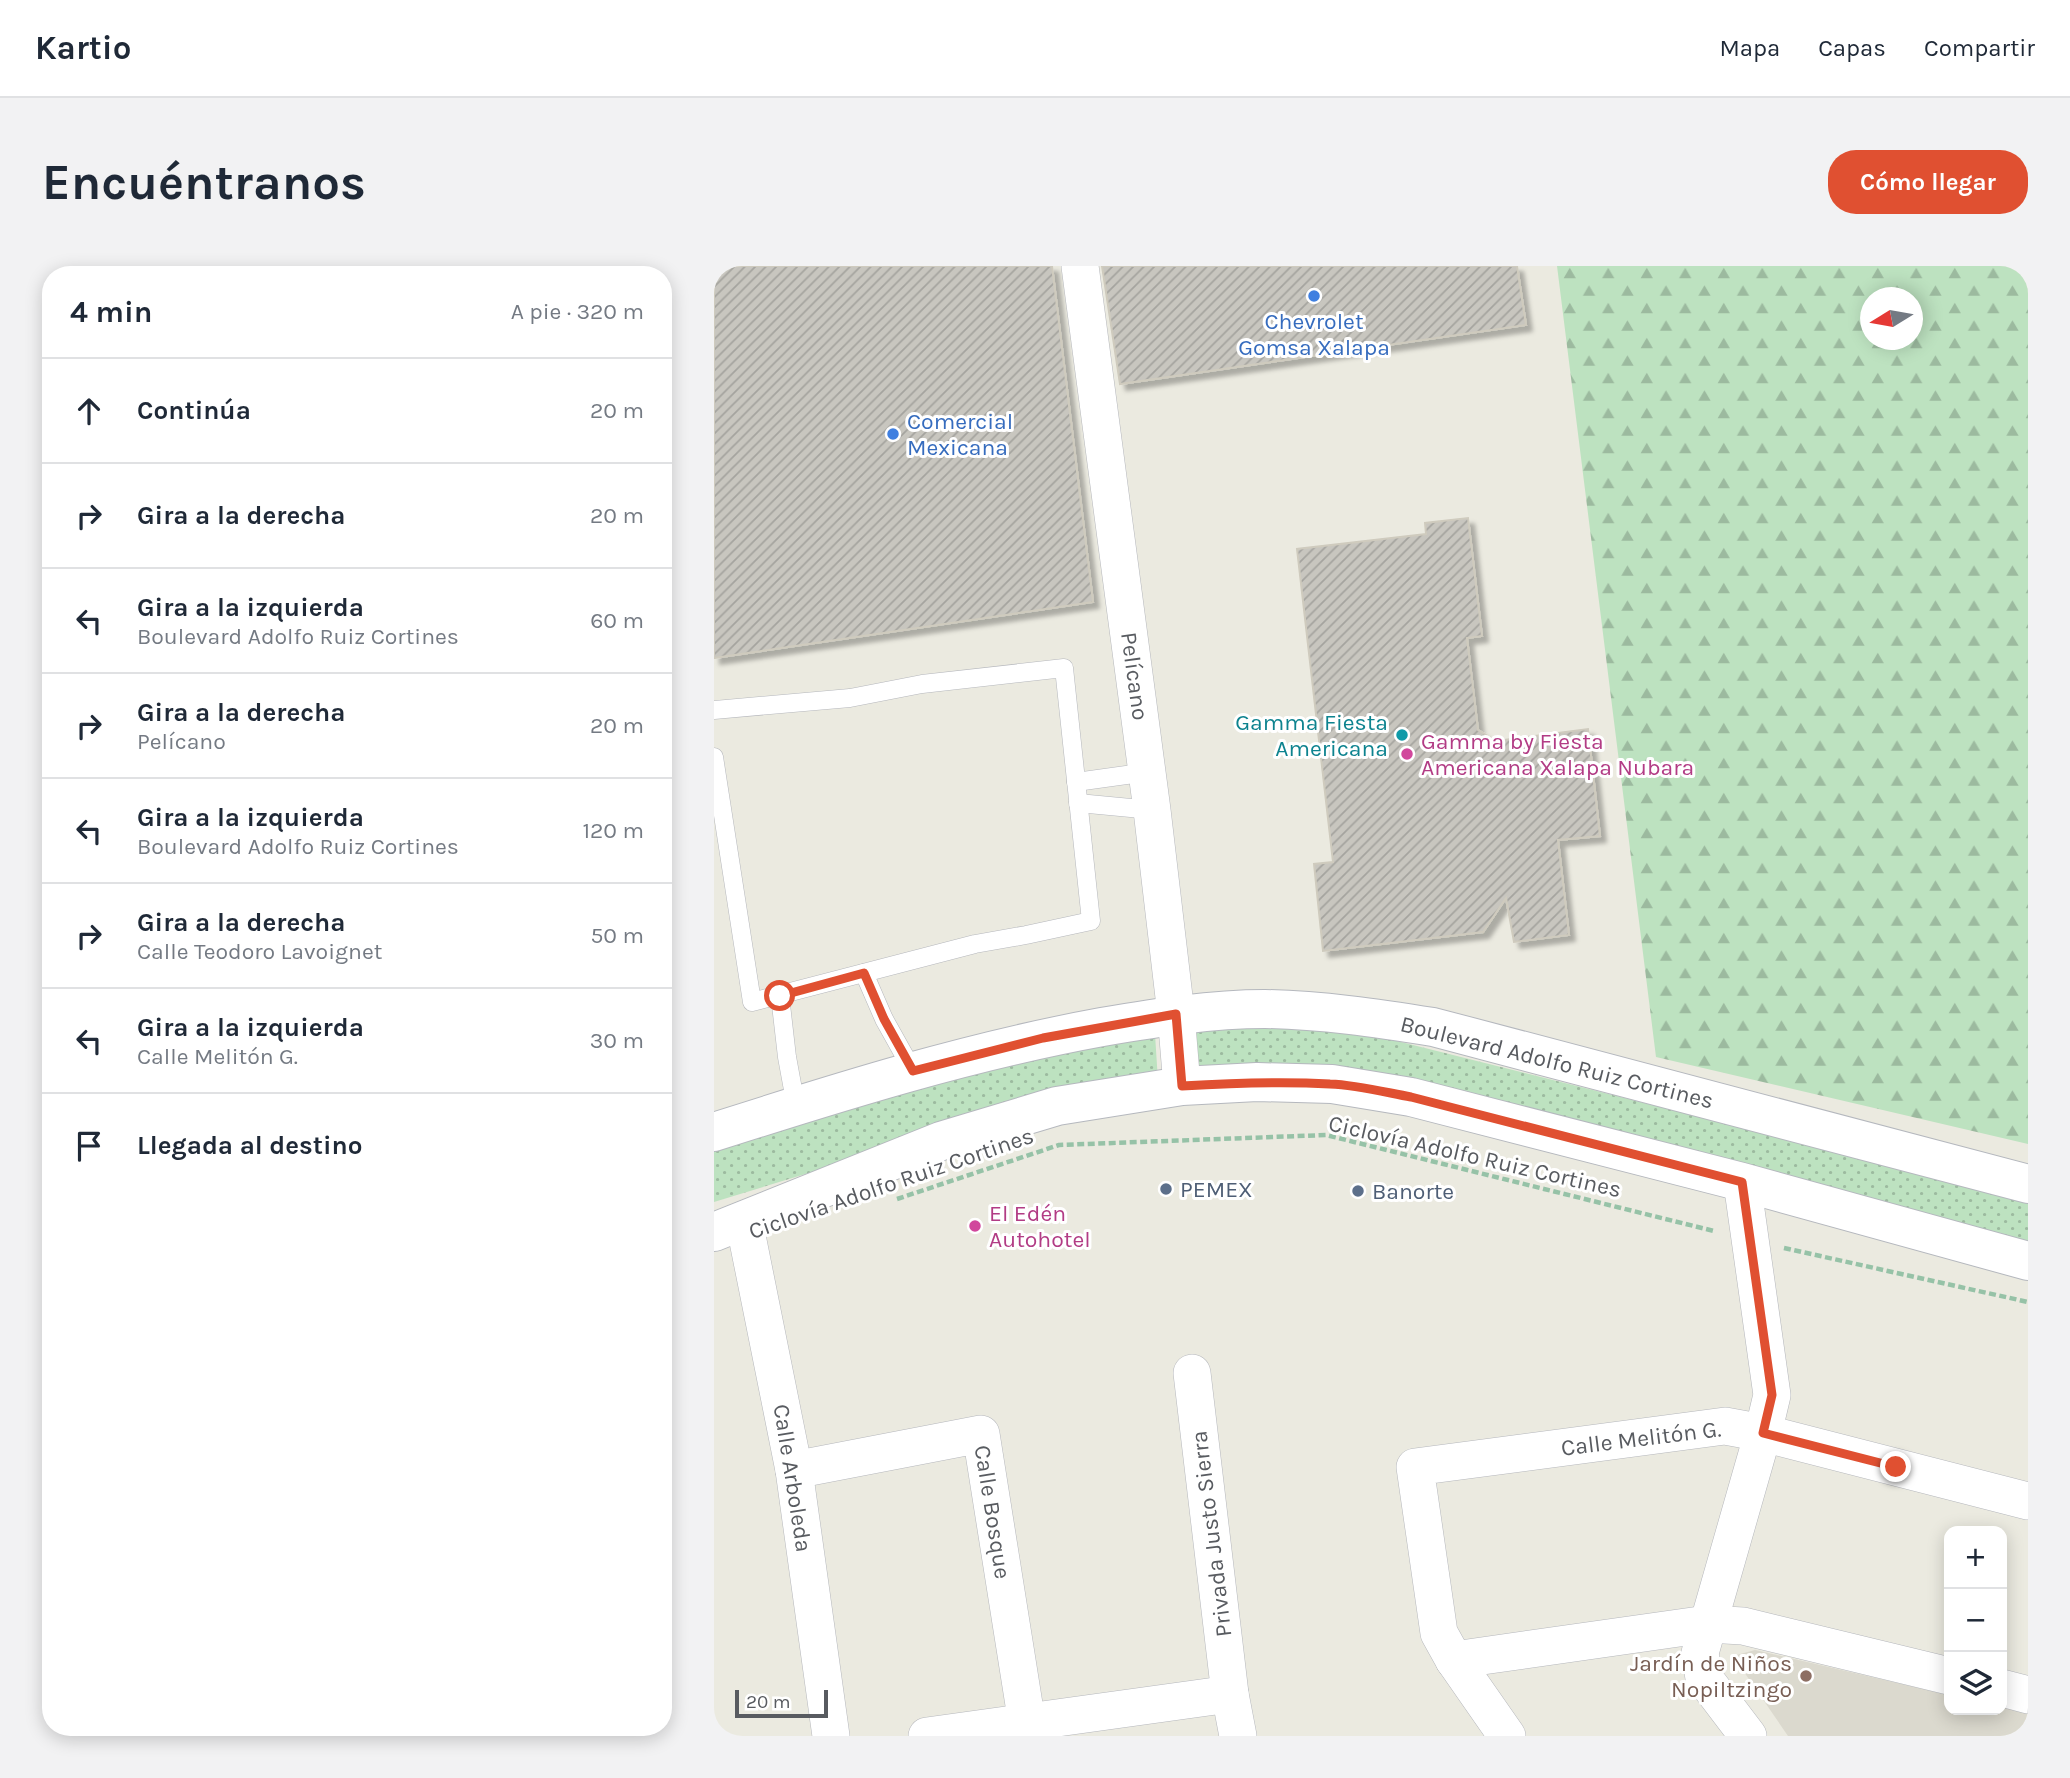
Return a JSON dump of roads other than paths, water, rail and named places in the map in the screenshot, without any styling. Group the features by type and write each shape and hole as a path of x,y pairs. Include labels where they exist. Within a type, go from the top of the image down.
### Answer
{"main road":[{"name":"Boulevard Adolfo Ruiz Cortines","path":"714,1132 913,1071 1043,1038 1176,1014 1264,1009 1356,1015 1433,1027 2028,1184"},
{"path":"729,1226 940,1142 1058,1106 1182,1086 1257,1082 1332,1084 1411,1097 1742,1182 2028,1261"}],"street":[{"name":"Pelícano","path":"1080,266 1148,772 1182,1086"},
{"path":"1742,1182 1772,1395 1700,1653 1704,1678 1748,1736"},
{"name":"Calle Arboleda","path":"729,1226 794,1470 831,1736"},
{"name":"Privada Justo Sierra","path":"1192,1373 1230,1694 1238,1736"},
{"name":"Calle Melitón G.","path":"1454,1660 1439,1633 1415,1467 1725,1426 1763,1433 2028,1501"},
{"name":"Calle Bosque","path":"794,1470 981,1434 1028,1730"},
{"path":"1507,1736 1454,1660 1707,1624 1743,1626 1944,1675"},
{"path":"2007,1689 2028,1695"},
{"path":"927,1736 1028,1730 1230,1694"}],"lane":[{"path":"714,710 850,698 922,684 1064,668 1091,921 975,944 752,1002 714,757"},
{"path":"1076,782 1148,772"},
{"path":"1078,803 1152,810"},
{"path":"864,973 884,1019 913,1071"},
{"path":"780,996 796,1106"}],"place":[{"name":"Chevrolet Gomsa Xalapa","path":"1314,296"},
{"name":"Comercial Mexicana","path":"893,434"},
{"name":"Gamma Fiesta Americana","path":"1402,735"},
{"name":"Gamma by Fiesta Americana Xalapa Nubara","path":"1407,754"},
{"name":"PEMEX","path":"1166,1189"},
{"name":"Banorte","path":"1358,1191"},
{"name":"El Edén Autohotel","path":"975,1226"},
{"name":"Jardín de Niños Nopiltzingo","path":"1806,1676"}]}
